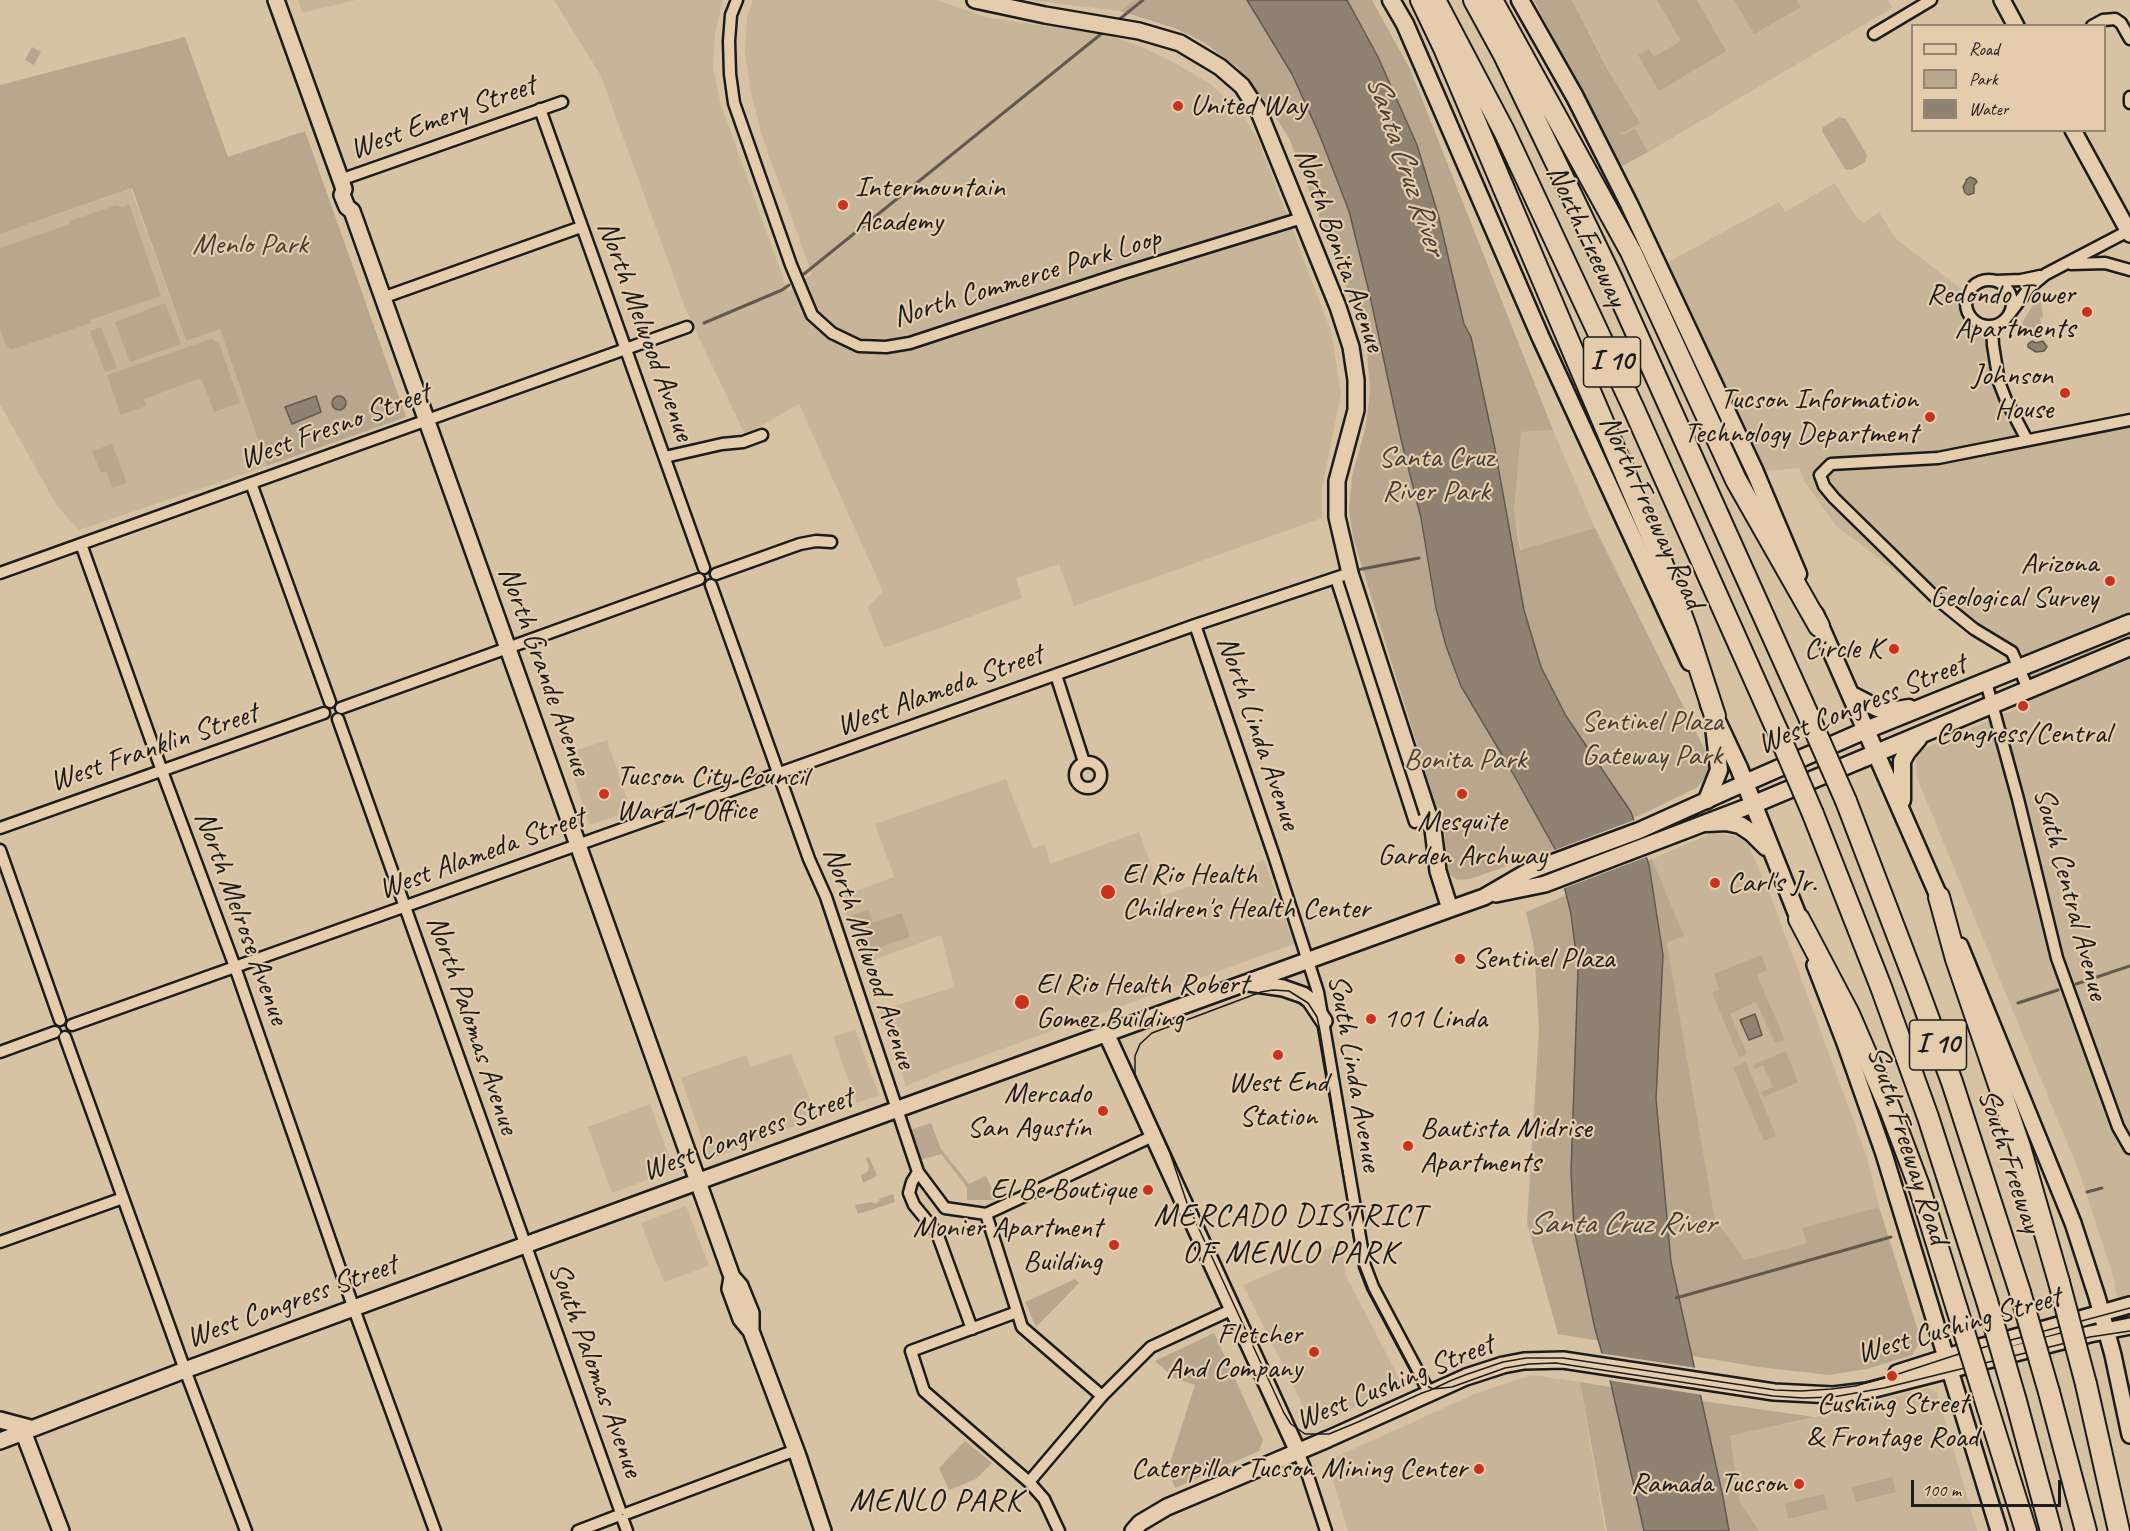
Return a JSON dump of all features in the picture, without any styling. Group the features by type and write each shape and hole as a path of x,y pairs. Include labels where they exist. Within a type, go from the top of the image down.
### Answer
{"highway":[{"path":"1421,0 1449,59 1655,544 1687,630 1715,717"},
{"name":"North Freeway","path":"1436,0 1524,174 1633,407 1777,730"},
{"name":"North Freeway","path":"1474,0 1504,55 1612,279 1809,717"},
{"path":"1492,0 1631,252 1736,480 1819,626"},
{"name":"South Freeway","path":"1809,717 1878,882 1948,1071 2020,1292 2086,1531"},
{"name":"South Freeway","path":"1777,730 1813,814 1881,987 1924,1106 1987,1301 2051,1531"},
{"path":"1939,897 1956,959 2020,1147 2059,1282 2086,1384 2119,1531"},
{"path":"1799,919 1849,1014 1890,1109 1919,1186 2026,1531"}],"main road":[{"name":"North Grande Avenue","path":"276,0 342,185 346,207 352,212 732,1277 740,1286 751,1313 751,1331 796,1450"},
{"name":"North Bonita Avenue","path":"975,0 1139,31 1180,43 1220,67 1242,86 1259,112 1338,307 1351,347 1356,380 1356,410 1337,481 1337,517 1343,575 1429,818 1438,871 1450,909"},
{"name":"North Freeway Road","path":"1391,0 1405,24 1536,326 1745,783"},
{"path":"1520,0 1575,97 1634,214 1755,472 1819,626 1978,986 2065,1202 2101,1313 2130,1435"},
{"path":"2002,0 2015,24"},
{"path":"2074,132 2129,232"},
{"name":"West Congress Street","path":"1484,897 1527,872 1638,831 1866,730 2130,623"},
{"name":"West Congress Street","path":"0,1441 26,1429 525,1247 698,1181 1308,960 1484,897 1545,884 1752,806 2130,647"},
{"path":"1850,694 1877,708 1888,710 1928,705"},
{"path":"1707,800 1719,770 1714,731 1715,717"},
{"path":"1902,810 1902,761 1910,747 1926,734"},
{"name":"South Freeway Road","path":"1745,783 1752,806 1799,919 1884,1154 1999,1531"},
{"path":"1707,823 1726,822 1740,825 1752,833 1772,854"},
{"path":"1246,983 1283,988 1303,995 1310,1000 1324,1021"},
{"path":"1106,1034 1298,1452"},
{"name":"West Cushing Street","path":"1948,1364 2130,1305"},
{"name":"West Cushing Street","path":"1133,1531 1140,1523 1167,1507 1485,1370 1513,1363 1546,1360 1587,1364 1802,1394 1855,1385 2130,1326"},
{"path":"0,1420 26,1429 61,1531"},
{"path":"796,1450 823,1531"}],"street":[{"name":"North Commerce Park Loop","path":"737,0 731,15 729,41 734,103 783,243 812,315 832,333 860,346 886,347 910,343 1123,273 1302,218"},
{"path":"1874,34 1931,0"},
{"path":"2096,24 2103,20 2115,19 2121,23 2130,39"},
{"path":"2130,97 2130,103"},
{"name":"West Emery Street","path":"342,185 562,102"},
{"name":"North Melwood Avenue","path":"540,109 665,458 702,574"},
{"path":"382,298 581,227"},
{"path":"2008,316 2011,309 2010,294 2000,283 1985,280 1972,287 1965,301 1966,308 1974,321 1981,325 1992,326 2003,322 2008,316 2029,288 2046,274 2129,232"},
{"path":"2059,267 2078,263 2105,263 2130,270"},
{"path":"1992,281 2021,280 2046,274"},
{"path":"1992,326 1999,382 2028,440"},
{"name":"West Fresno Street","path":"0,573 687,327"},
{"path":"2028,689 2012,652 1982,635 1962,620 1888,553 1824,486 1820,475 1822,470 1831,465 1927,459 2130,420"},
{"path":"665,458 762,435"},
{"path":"251,483 330,702"},
{"path":"716,574 800,544 816,541 831,542"},
{"name":"North Melrose Avenue","path":"81,544 235,967 354,1309 435,1531"},
{"path":"339,713 336,702 330,702 324,708 328,719 713,569 716,579 711,585 704,584 702,574"},
{"name":"West Alameda Street","path":"72,1025 1195,625 1343,575"},
{"name":"North Melwood Avenue","path":"711,585 809,859 826,897 918,1172"},
{"name":"North Linda Avenue","path":"1195,625 1308,960"},
{"path":"1056,675 1084,762"},
{"name":"South Central Avenue","path":"1986,682 2016,790 2057,958 2118,1127 2130,1148"},
{"name":"West Franklin Street","path":"0,828 324,713"},
{"name":"North Palomas Avenue","path":"339,713 525,1247"},
{"path":"0,850 60,1020"},
{"name":"South Linda Avenue","path":"1308,960 1324,1021 1365,1266 1373,1287 1430,1394"},
{"path":"0,1052 60,1034 70,1034 72,1025 66,1020 60,1020"},
{"path":"60,1020 55,1026 123,1198 246,1531"},
{"path":"972,1329 937,1233 914,1205 909,1193 918,1172 945,1208 986,1214 1153,1136"},
{"path":"0,1242 123,1198"},
{"path":"986,1214 1022,1327 1102,1396"},
{"name":"South Palomas Avenue","path":"525,1247 623,1518"},
{"path":"1029,1482 1102,1396 1151,1347 1233,1309"},
{"path":"1017,1312 911,1352 924,1391 1029,1482 1044,1498 1059,1531"},
{"path":"578,1531 623,1518 796,1450"},
{"path":"1298,1452 1326,1531"}],"shaded area":[{"path":"298,0 356,0 302,13"},
{"path":"554,0 723,0 715,33 713,68 721,105 788,292 812,274 762,136 751,93 745,52 747,17 753,0 936,0 989,18 1109,35 1171,61 1212,85 1242,114 1257,137 1331,331 1341,394 1322,488 1322,518 1074,606 1059,564 1016,578 1022,598 884,648 868,607 883,591 799,404 745,435 686,310 601,76"},
{"path":"1028,0 1134,0 1120,11"},
{"path":"1572,0 1888,0 1892,8 1648,152 1635,128 1622,135 1608,68"},
{"path":"1835,183 1856,217 1864,223 1879,212 1896,239 1968,294 1966,308 1974,321 1988,327 1996,367 2027,440 2130,420 2130,1317 2120,1320 2114,1279 2080,1174 1917,778 1916,759 1923,749 2028,704 2002,652 1978,641 1871,552 1837,527 1804,481 1799,468 1765,471 1668,262 1779,202 1785,212"},
{"path":"131,189 186,341 220,329 267,466 79,530 57,506 0,404 0,234"},
{"path":"1553,430 1595,528 1521,550 1514,511 1521,432"},
{"path":"607,740 631,811 590,825 566,754"},
{"path":"1006,779 1033,849 1045,844 1050,864 1139,832 1162,896 1264,860 1294,944 949,1068 906,1086 879,1011 954,987 941,935 863,964 839,897 894,877 875,824"},
{"path":"1712,833 1736,836 1748,844 1773,902 1867,1157 1879,1207 1803,1228 1808,1246 1744,1261 1715,1220 1667,943 1684,936 1652,859"},
{"path":"855,1029 879,1095 857,1103 833,1037"},
{"path":"791,1053 817,1117 709,1160 681,1078 746,1055 751,1067"},
{"path":"650,1104 674,1170 612,1193 588,1127"},
{"path":"686,1206 709,1266 664,1282 641,1223"},
{"path":"1341,1243 1346,1276 1403,1386 1313,1426 1243,1285"},
{"path":"1532,1375 1580,1382 1605,1531 1348,1531 1327,1461 1477,1393"},
{"path":"1928,1388 1937,1392 1977,1531 1759,1531 1740,1502 1730,1436"}],"green space":[{"name":"Santa Cruz River Park","path":"1134,0 1372,0 1410,69 1553,430 1521,432 1514,511 1520,550 1595,528 1710,760 1706,777 1696,788 1647,812 1553,850 1470,879 1457,880 1447,872 1445,835 1353,538 1349,510 1352,476 1366,426 1370,389 1366,339 1289,138 1264,99 1237,67 1205,43 1175,28 1120,11"},
{"path":"1534,0 1572,0 1609,72 1640,123 1623,133 1621,130 1622,135 1635,128 1648,152 1619,168"},
{"path":"1657,0 1697,0 1726,51 1659,91 1638,55 1649,49 1654,57 1681,41"},
{"path":"1734,0 1797,0 1801,7 1754,34"},
{"name":"Menlo Park","path":"185,37 228,157 305,131 406,417 267,466 220,329 186,341 132,188 0,234 0,85"},
{"path":"32,47 41,52 34,65 25,60"},
{"path":"1839,117 1846,119 1867,155 1865,162 1851,170 1845,169 1822,131 1823,127"},
{"path":"129,204 161,296 90,320 91,323 10,350 7,349 0,329 0,248 70,224 70,221 117,205 123,207"},
{"path":"2041,302 2042,328 2016,333 2035,303"},
{"path":"165,303 181,344 130,362 115,322"},
{"path":"101,327 117,368 105,372 90,331"},
{"path":"211,339 219,343 240,403 214,412 201,378 144,399 146,406 121,415 107,375"},
{"path":"112,444 127,483 112,488 106,471 101,473 92,451"},
{"path":"1652,859 1684,936 1667,943 1715,1220 1745,1260 1807,1243 1802,1228 1879,1207 1921,1340 1912,1355 1867,1369 1829,1375 1759,1367 1632,1346 1695,1400 1814,1417 1730,1436 1740,1502 1759,1531 1607,1531 1580,1382 1617,1388 1607,1342 1558,1334 1527,1223 1539,1030 1534,947 1526,912"},
{"path":"868,910 873,923 902,913 910,937 863,953 850,916"},
{"path":"1761,955 1767,970 1757,975 1785,1040 1775,1043 1756,1002 1730,1014 1747,1054 1739,1057 1712,993 1719,990 1714,974"},
{"path":"1786,1051 1798,1082 1764,1097 1761,1092 1773,1087 1763,1065 1755,1069 1753,1065"},
{"path":"1746,1062 1776,1136 1764,1141 1733,1067"},
{"path":"931,1123 941,1149 969,1184 986,1176 998,1200 967,1200 967,1187 941,1154 920,1160 910,1130"},
{"path":"869,1157 877,1176 863,1183 861,1176 868,1171 866,1158"},
{"path":"893,1194 895,1202 858,1214 855,1205 872,1202 874,1204 880,1201 879,1199"},
{"path":"1075,1279 1079,1283 1036,1327 1025,1302"},
{"path":"1214,1333 1263,1440 1259,1451 1175,1488 1168,1469 1195,1385 1174,1378 1155,1361"},
{"path":"965,1441 992,1463 976,1479 949,1490 939,1468"},
{"path":"1892,1477 1896,1492 1856,1502 1852,1487"},
{"path":"1824,1494 1828,1509 1788,1519 1785,1503"}],"water":[{"name":"Santa Cruz River","path":"1247,0 1347,0 1378,57 1417,145 1439,218 1464,324 1471,337 1494,444 1524,610 1541,667 1566,716 1631,812 1649,865 1663,955 1656,1099 1671,1262 1729,1531 1644,1531 1611,1384 1595,1329 1574,1229 1571,1172 1578,970 1571,914 1555,849 1461,686 1446,646 1436,608 1421,518 1349,211 1320,136 1292,74"},
{"path":"1970,177 1977,182 1974,185 1974,193 1968,195 1963,187"},
{"path":"2032,341 2036,343 2043,341 2047,347 2044,351 2036,352 2028,347"},
{"path":"316,396 321,412 292,424 285,407"},
{"path":"339,396 344,398 346,403 344,408 339,410 334,408 332,403 334,398"},
{"path":"1755,1014 1762,1035 1749,1040 1740,1020"}],"pier":[{"path":"1637,819 1649,856 1562,889 1552,851"},
{"path":"1599,1353 1697,1368 1703,1395 1607,1380"}],"waterway":[{"path":"1116,22 1143,0"},
{"path":"804,274 1106,30"},
{"path":"704,323 789,285"},
{"path":"1357,570 1419,558"},
{"path":"2076,984 2130,966"},
{"path":"2018,1003 2058,990"},
{"path":"2087,1192 2102,1188"},
{"path":"1676,1298 1891,1237"}],"tram line":[{"path":"2130,1308 1959,1354 1892,1376 1855,1386 1831,1389 1775,1390 1563,1358 1526,1358 1503,1362 1465,1375 1433,1389 1422,1393 1329,1434 1305,1434 1291,1424 1284,1413 1187,1203 1170,1153 1135,1074 1135,1056 1140,1044 1152,1033 1261,992 1289,991 1308,1003 1317,1017 1320,1031 1357,1259 1369,1290 1413,1373 1421,1383 1433,1389 1452,1387 1505,1368 1556,1363 1773,1396 1833,1397 1884,1388 2090,1337 2130,1331"}],"place":[{"name":"United Way","path":"1178,106"},
{"name":"Intermountain Academy","path":"843,205"},
{"name":"Redondo Tower Apartments","path":"2087,312"},
{"name":"Johnson House","path":"2065,393"},
{"name":"Tucson Information Technology Department","path":"1930,417"},
{"name":"Arizona Geological Survey","path":"2110,581"},
{"name":"Circle K","path":"1894,649"},
{"name":"Congress/Central","path":"2023,706"},
{"name":"Tucson City Council Ward 1 Office","path":"604,794"},
{"name":"Mesquite Garden Archway","path":"1462,794"},
{"name":"Carl's Jr.","path":"1715,883"},
{"name":"El Rio Health Children's Health Center","path":"1108,892"},
{"name":"Sentinel Plaza","path":"1460,959"},
{"name":"El Rio Health Robert Gomez Building","path":"1022,1002"},
{"name":"101 Linda","path":"1371,1019"},
{"name":"West End Station","path":"1278,1055"},
{"name":"Mercado San Agustín","path":"1103,1111"},
{"name":"Bautista Midrise Apartments","path":"1408,1146"},
{"name":"El Be Boutique","path":"1148,1190"},
{"name":"Monier Apartment Building","path":"1114,1245"},
{"name":"Fletcher And Company","path":"1314,1352"},
{"name":"Cushing Street & Frontage Road","path":"1892,1376"},
{"name":"Caterpillar Tucson Mining Center","path":"1479,1469"},
{"name":"Ramada Tucson","path":"1799,1484"}],"district":[{"name":"MERCADO DISTRICT OF MENLO PARK","path":"1290,1236"},
{"name":"MENLO PARK","path":"936,1502"}],"park label":[{"name":"Sentinel Plaza Gateway Park","path":"1652,739"},
{"name":"Bonita Park","path":"1465,760"}]}
